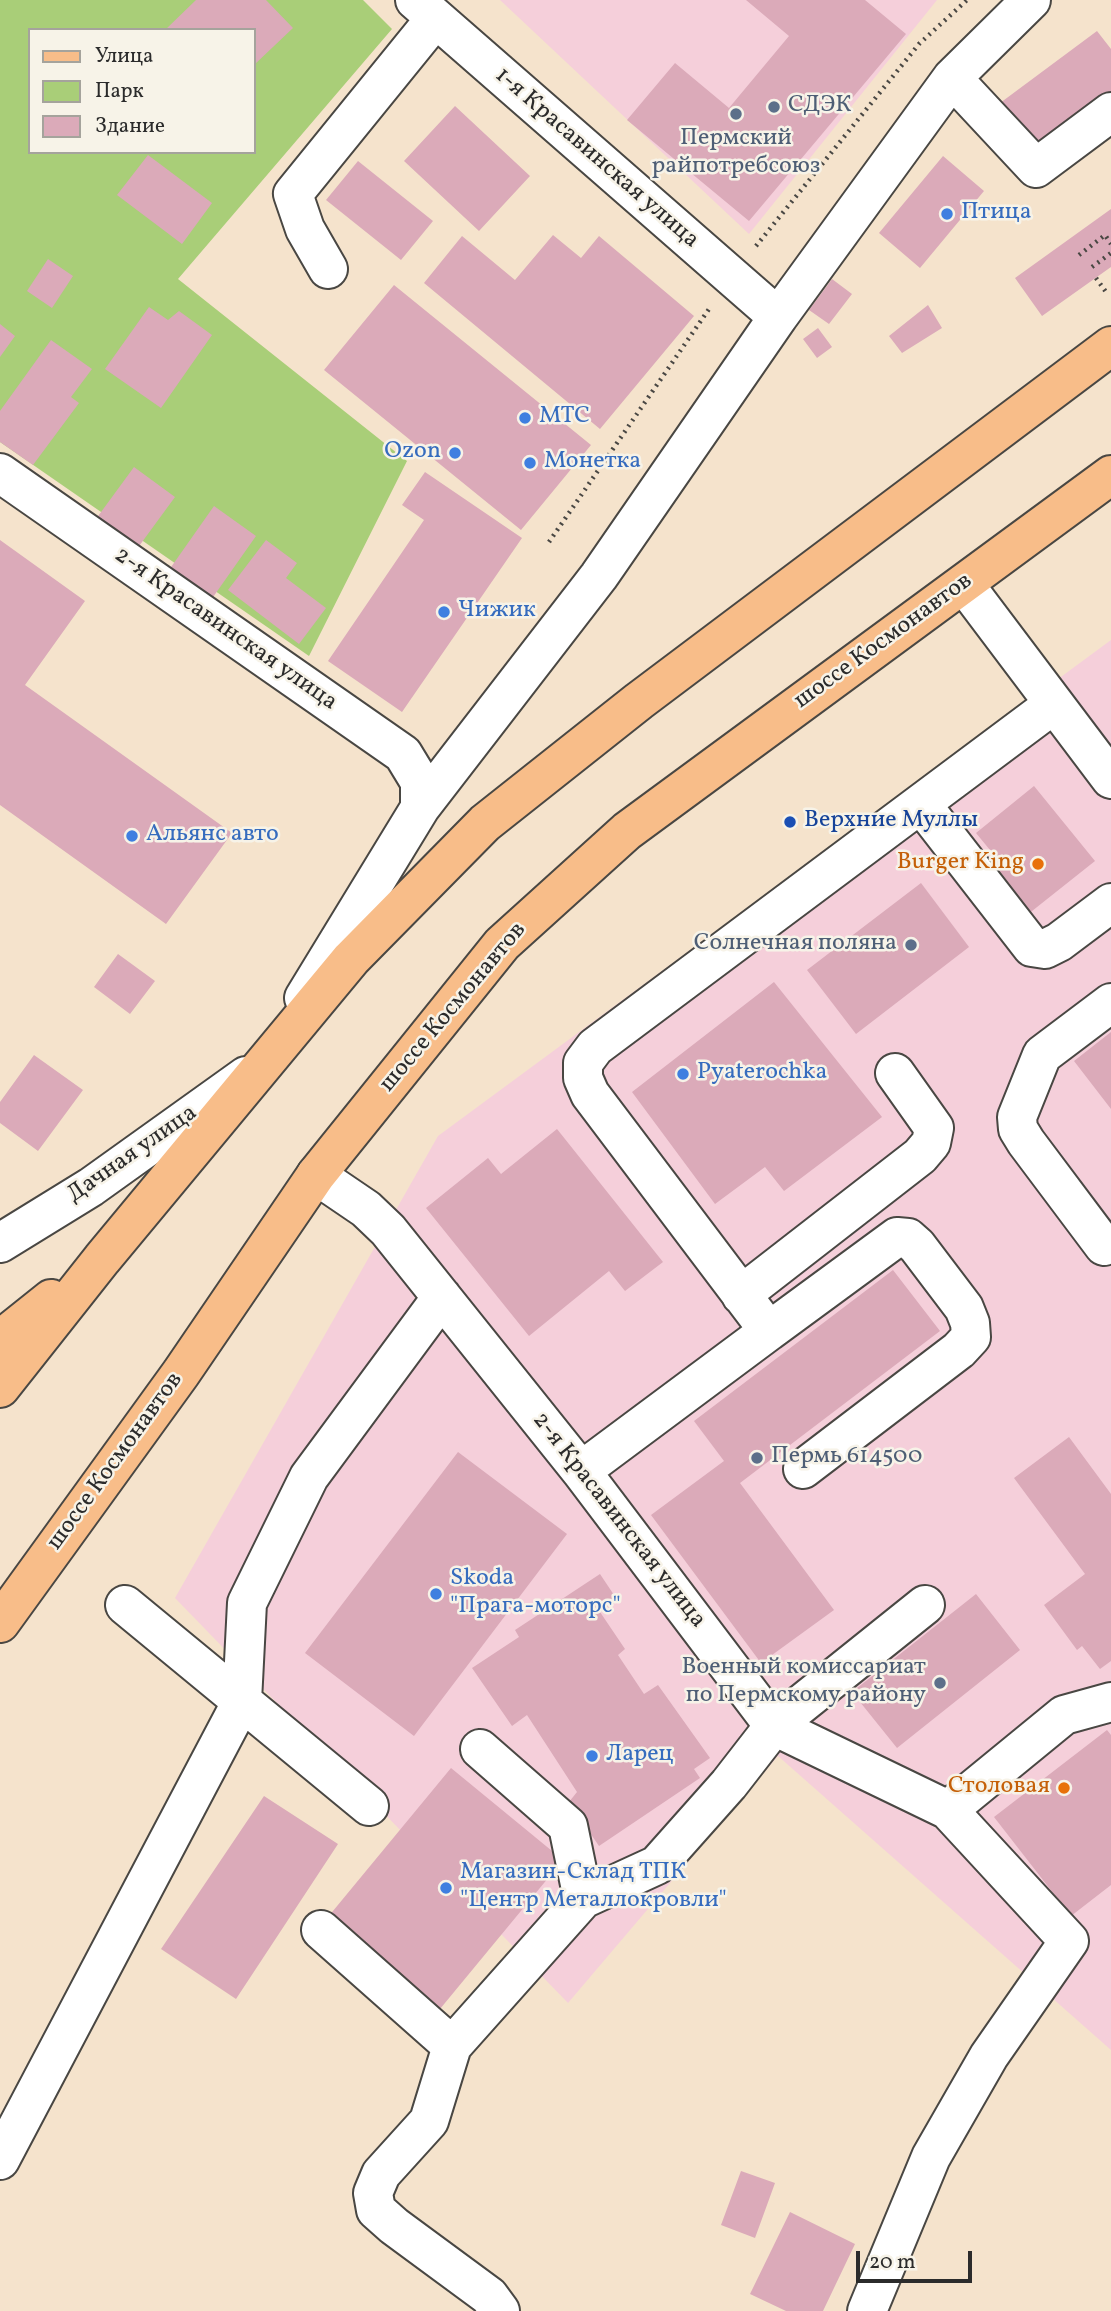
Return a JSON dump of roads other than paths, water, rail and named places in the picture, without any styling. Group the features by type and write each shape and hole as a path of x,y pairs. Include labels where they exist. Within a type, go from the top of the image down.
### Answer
{"main road":[{"path":"0,1388 102,1259 351,959 485,823 639,701 1111,346"},
{"name":"шоссе Космонавтов","path":"0,1623 181,1373 316,1175 462,990 502,944 627,831 1111,475"},
{"path":"0,1340 102,1259"}],"street":[{"path":"263,1064 420,808 598,576 778,317 952,78 1031,0"},
{"path":"328,269 306,229 293,194 425,9"},
{"name":"1-я Красавинская улица","path":"425,9 778,317"},
{"path":"952,78 1036,168 1111,112"},
{"name":"2-я Красавинская улица","path":"0,473 403,754 420,782 420,808"},
{"path":"964,584 1111,779"},
{"path":"769,1331 590,1094 583,1078 583,1063 596,1047 1055,704"},
{"path":"921,804 1032,947 1045,949 1059,942 1111,903"},
{"path":"1104,1246 1026,1142 1018,1129 1017,1117 1042,1055 1111,1003"},
{"name":"Дачная улица","path":"0,1242 91,1187 263,1064"},
{"path":"741,1295 920,1156 931,1143 933,1128 895,1073"},
{"name":"2-я Красавинская улица","path":"316,1175 366,1209 442,1297 581,1471 774,1726 948,1810 1069,1941 989,2056 932,2157 867,2311"},
{"path":"581,1471 897,1237 908,1238 917,1245 964,1308 970,1323 971,1336 959,1350 803,1469"},
{"path":"0,2160 242,1701 247,1603 309,1477 442,1297"},
{"path":"125,1605 369,1807"},
{"path":"500,2311 489,2296 376,2210 373,2193 381,2174 429,2121 452,2046 583,1899 657,1865 729,1784 774,1726 925,1605"},
{"path":"948,1810 1064,1715 1111,1702"},
{"path":"480,1749 568,1826 583,1899"},
{"path":"321,1930 452,2046"}],"place":[{"name":"СДЭК","path":"774,107"},
{"name":"Пермский райпотребсоюз","path":"736,114"},
{"name":"Птица","path":"947,214"},
{"name":"МТС","path":"525,418"},
{"name":"Ozon","path":"455,453"},
{"name":"Монетка","path":"530,463"},
{"name":"Чижик","path":"444,612"},
{"name":"Верхние Муллы","path":"790,822"},
{"name":"Альянс авто","path":"132,836"},
{"name":"Burger King","path":"1038,864"},
{"name":"Солнечная поляна","path":"911,945"},
{"name":"Pyaterochka","path":"683,1074"},
{"name":"Пермь 614500","path":"757,1458"},
{"name":"Skoda \"Прага-моторс\"","path":"436,1594"},
{"name":"Военный комиссариат по Пермскому району","path":"940,1683"},
{"name":"Ларец","path":"592,1756"},
{"name":"Столовая","path":"1064,1788"},
{"name":"Магазин-Склад ТПК \"Центр Металлокровли\"","path":"446,1888"}]}
